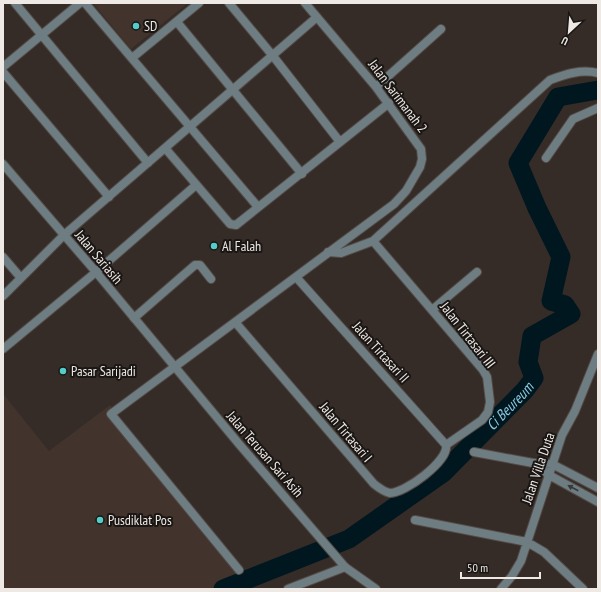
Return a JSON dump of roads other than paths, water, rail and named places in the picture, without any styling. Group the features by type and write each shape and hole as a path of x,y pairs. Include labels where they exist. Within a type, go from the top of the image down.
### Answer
{"street":[{"path":"15,3 148,163"},
{"path":"3,67 80,3"},
{"path":"85,3 258,207"},
{"path":"132,58 199,3"},
{"path":"229,3 273,56 340,142"},
{"name":"Jalan Sarimanah 2","path":"239,570 110,414 394,204 406,191 420,168 422,159 421,149 389,103 305,3"},
{"path":"3,296 64,235 317,17"},
{"path":"177,22 302,174"},
{"path":"376,87 441,29"},
{"path":"328,252 341,253 373,241 550,80 566,74 588,71 598,73"},
{"path":"3,72 108,196"},
{"path":"165,148 232,225 238,224 389,103"},
{"path":"546,158 573,119 598,108"},
{"name":"Jalan Sariasih","path":"3,164 96,272 174,368"},
{"path":"3,349 96,272 196,185"},
{"name":"Jalan Tirtasari III","path":"373,241 483,370 487,377 490,402 488,412 482,420 446,445"},
{"path":"3,257 21,278"},
{"path":"134,318 195,265 200,265 211,279"},
{"path":"432,310 477,272"},
{"name":"Jalan Tirtasari II","path":"296,276 446,445"},
{"name":"Jalan Tirtasari I","path":"235,322 379,489 385,492 398,492 417,480 441,461 446,452 446,445"},
{"name":"Jalan Villa Duta","path":"501,589 512,576 521,560 564,431 575,411 598,354"},
{"name":"Jalan Terusan Sari Asih","path":"174,368 345,567"},
{"path":"474,452 533,463 552,464 598,488"},
{"path":"533,463 549,475 598,502"},
{"path":"415,520 527,542 544,552 583,589"},
{"path":"288,589 345,567 376,589"}],"waterway":[{"name":"Ci Beureum","path":"223,589 349,539 443,473 525,390 534,378 528,362 532,336 571,314 565,305 551,301 561,257 537,208 518,163 558,97 598,90"}],"place":[{"name":"SD","path":"136,26"},
{"name":"Al Falah","path":"214,246"},
{"name":"Pasar Sarijadi","path":"63,371"},
{"name":"Pusdiklat Pos","path":"100,520"}]}
